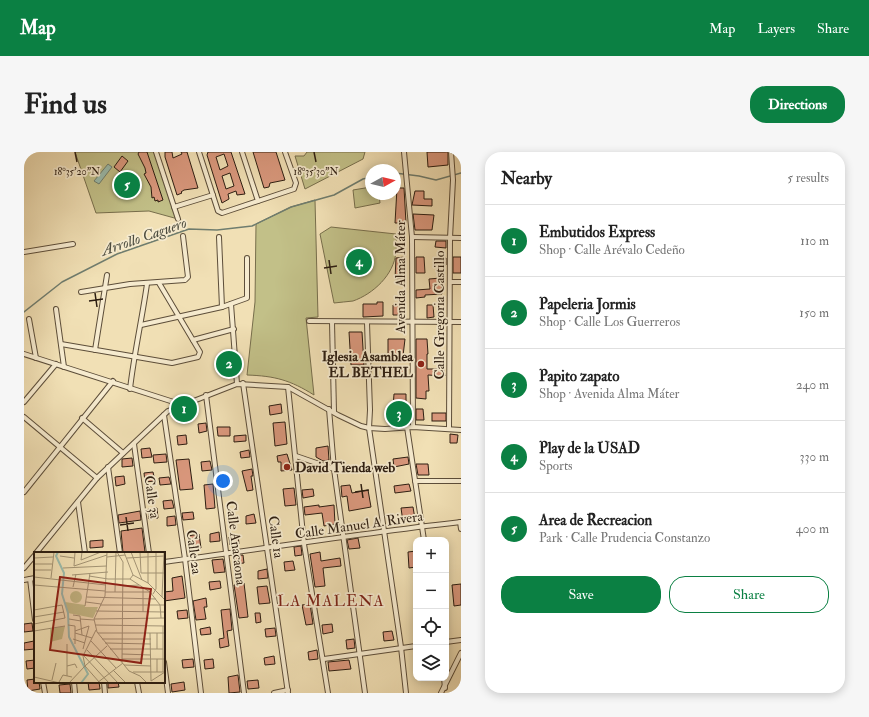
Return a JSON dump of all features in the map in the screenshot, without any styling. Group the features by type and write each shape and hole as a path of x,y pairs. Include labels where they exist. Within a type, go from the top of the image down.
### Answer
{"street":[{"path":"156,152 178,219"},
{"path":"199,152 218,211 222,213 291,191 296,183 285,152"},
{"path":"242,152 258,201"},
{"name":"Avenida Alma Máter","path":"404,152 405,178 412,237 411,322 413,427"},
{"name":"Calle Gregoria Castillo","path":"449,429 450,238 453,176 451,152"},
{"path":"174,207 213,195"},
{"path":"81,292 130,284 147,284 185,280 188,276 183,236"},
{"path":"219,237 222,307"},
{"path":"412,237 461,238"},
{"path":"24,252 73,244"},
{"path":"141,325 222,307 247,298 247,258"},
{"path":"96,350 107,275"},
{"path":"61,344 172,363 198,358 200,352 178,317 159,282"},
{"path":"450,282 461,282"},
{"path":"130,389 147,284"},
{"path":"231,304 237,384"},
{"path":"56,309 64,366"},
{"path":"29,319 36,358"},
{"path":"309,322 461,322"},
{"path":"332,322 334,412"},
{"path":"367,323 370,410 369,428 401,647 406,693"},
{"path":"193,340 234,329"},
{"path":"24,354 184,405"},
{"path":"24,402 56,364"},
{"path":"24,492 112,381"},
{"path":"38,552 97,478 168,411 237,384 243,383 288,386 361,426 369,428 413,427 461,430"},
{"name":"Calle 1a","path":"243,383 288,692"},
{"path":"288,386 304,544 324,660 328,693"},
{"name":"Calle Anacaona","path":"206,395 244,693"},
{"path":"329,409 334,469 365,693"},
{"name":"Calle 2a","path":"164,415 185,559 201,693"},
{"path":"24,417 97,478"},
{"path":"82,418 123,453"},
{"path":"407,427 424,537"},
{"name":"Calle 3a","path":"134,444 149,552"},
{"path":"296,456 334,469"},
{"path":"108,468 120,552"},
{"path":"415,482 461,481"},
{"path":"78,502 85,552"},
{"path":"460,522 461,529"},
{"name":"Calle Manuel A. Rivera","path":"165,562 304,544 383,530 460,522"},
{"path":"24,568 34,556"},
{"path":"24,580 34,578"},
{"path":"30,579 34,612"},
{"path":"449,642 461,640"},
{"path":"324,660 413,646"},
{"path":"441,693 445,688 461,653"},
{"path":"165,670 168,693"},
{"path":"444,681 445,688"},
{"path":"43,683 45,693"},
{"path":"74,683 75,693"},
{"path":"104,683 105,693"},
{"path":"137,683 139,693"},
{"path":"274,693 288,692"}],"shaded area":[{"path":"75,152 156,152 178,219 149,211 96,213"},
{"path":"307,152 365,152 363,159 305,189 295,156 304,156"},
{"path":"108,164 112,167 99,184 94,181"},
{"path":"365,188 365,200 380,200 380,203 355,208 353,190"},
{"path":"315,200 318,317 306,318 314,395 290,382 266,376 247,375 255,302 256,224 291,207"},
{"path":"331,227 396,234 396,250 394,260 387,276 368,294 353,301 334,303 320,234"}],"building":[{"path":"139,152 147,152 163,200 158,202 158,200 155,201 154,197 152,198 151,187 144,174 146,173 145,168 138,154"},
{"path":"165,152 172,152 173,158 182,154 181,152 187,152 198,188 184,190 181,192 182,193 177,195 165,157"},
{"path":"208,152 231,152 245,194 237,195 236,191 228,194 229,199 222,203 207,155","holes":["224,154 228,166 220,170 216,157","230,173 234,186 226,189 222,176"]},
{"path":"253,152 276,152 285,180 270,183 269,187 264,188"},
{"path":"427,152 448,152 448,165 428,167"},
{"path":"122,156 128,161 120,172 114,167"},
{"path":"401,188 404,188 406,223 395,223 396,200 401,200"},
{"path":"415,191 424,191 424,199 432,199 432,206 412,205"},
{"path":"413,214 434,215 432,230 415,230"},
{"path":"436,241 446,241 446,248 435,247"},
{"path":"404,257 404,278 395,279 396,258"},
{"path":"416,257 424,257 425,273 416,273"},
{"path":"453,257 461,257 461,273 453,273"},
{"path":"446,258 446,265 434,266 434,259"},
{"path":"441,278 442,294 425,295 425,297 416,298 416,290 430,289 429,279"},
{"path":"377,302 383,302 383,316 363,317 363,304 377,304"},
{"path":"393,305 401,305 402,315 393,315"},
{"path":"427,305 433,305 434,317 427,318"},
{"path":"349,332 362,332 364,365 351,365"},
{"path":"388,339 405,339 403,356 388,355"},
{"path":"416,339 427,339 427,369 444,369 445,376 428,375 429,391 426,391 426,399 416,398"},
{"path":"390,369 406,369 406,376 389,376"},
{"path":"394,394 406,394 406,420 389,422 390,407 393,407"},
{"path":"281,404 282,413 270,415 269,406"},
{"path":"416,409 423,409 424,420 416,420"},
{"path":"432,413 446,413 446,421 432,421"},
{"path":"285,422 287,444 275,446 273,423"},
{"path":"206,423 207,431 199,433 198,424"},
{"path":"217,427 230,427 230,436 218,436"},
{"path":"450,434 458,435 457,443 450,443"},
{"path":"186,435 187,444 178,445 177,436"},
{"path":"246,435 246,441 234,442 234,436"},
{"path":"328,446 329,460 323,461 316,457 316,448"},
{"path":"150,448 152,457 142,458 141,449"},
{"path":"249,450 250,457 241,458 240,452"},
{"path":"166,454 167,462 154,463 153,455"},
{"path":"287,454 292,470 281,471 281,462 278,462 277,456"},
{"path":"408,457 409,464 394,467 393,459"},
{"path":"132,458 133,466 122,467 122,459"},
{"path":"189,459 193,489 180,490 176,460"},
{"path":"210,461 212,470 202,471 201,462"},
{"path":"416,464 428,464 429,475 418,475"},
{"path":"252,469 253,476 251,476 253,490 247,491 242,471"},
{"path":"153,472 155,481 145,482 144,473"},
{"path":"124,476 125,484 116,486 115,477"},
{"path":"169,477 171,484 160,485 159,478"},
{"path":"213,484 215,508 206,509 204,485"},
{"path":"409,484 411,491 395,493 394,486"},
{"path":"350,485 352,493 368,490 371,507 349,511 347,496 342,497 341,486"},
{"path":"294,488 296,505 285,506 283,489"},
{"path":"313,489 314,496 303,498 302,490"},
{"path":"172,500 174,508 164,509 163,501"},
{"path":"319,505 319,507 334,505 335,524 324,526 322,513 305,515 304,507"},
{"path":"413,507 415,519 403,522 401,508"},
{"path":"157,508 158,518 149,519 148,509"},
{"path":"140,511 141,520 119,523 118,515"},
{"path":"193,512 194,519 183,520 182,513"},
{"path":"254,514 256,523 246,524 246,516"},
{"path":"175,516 176,525 167,526 167,517"},
{"path":"142,528 145,552 123,552 121,531"},
{"path":"219,532 220,541 210,542 210,534"},
{"path":"199,534 201,548 189,549 188,536"},
{"path":"238,535 239,544 230,545 229,537"},
{"path":"358,538 360,548 349,549 347,540"},
{"path":"103,540 103,547 90,548 90,541"},
{"path":"301,546 302,555 295,556 294,547"},
{"path":"413,551 413,567 409,568 408,552"},
{"path":"320,552 321,561 340,558 341,566 323,568 325,586 315,587 310,554"},
{"path":"243,555 244,563 234,564 233,556"},
{"path":"223,559 225,572 214,573 212,560"},
{"path":"293,561 295,570 285,571 284,562"},
{"path":"267,569 268,578 258,579 258,571"},
{"path":"182,576 185,598 165,601 165,592 173,591 172,578"},
{"path":"220,581 221,588 210,590 209,582"},
{"path":"244,583 248,617 239,618 234,585"},
{"path":"461,584 461,605 454,606 452,585"},
{"path":"267,586 270,603 259,604 257,587"},
{"path":"206,598 207,607 204,607 206,619 196,620 193,601"},
{"path":"310,604 313,624 306,625 302,605"},
{"path":"230,609 232,630 227,631 229,646 220,648 219,639 224,638 221,610"},
{"path":"187,610 188,618 178,619 177,611"},
{"path":"255,613 260,613 261,622 256,623"},
{"path":"32,623 33,631 24,632 24,624"},
{"path":"332,624 333,632 323,634 322,625"},
{"path":"210,627 211,634 201,635 200,629"},
{"path":"275,628 276,636 266,637 265,629"},
{"path":"392,631 394,640 384,641 383,632"},
{"path":"354,639 355,648 347,649 346,640"},
{"path":"34,641 34,649 24,650 24,643"},
{"path":"317,650 318,659 309,660 308,652"},
{"path":"274,656 275,664 265,665 264,658"},
{"path":"193,659 194,667 183,668 182,660"},
{"path":"213,659 214,668 205,669 204,660"},
{"path":"34,660 34,668 27,669 26,661"},
{"path":"349,660 351,669 329,671 328,662"},
{"path":"238,675 240,692 229,693 228,677"},
{"path":"34,679 34,683 39,683 40,689 28,691 27,680"},
{"path":"258,680 259,688 248,689 247,681"},
{"path":"184,682 185,690 172,692 171,684"},
{"path":"88,683 99,683 100,689 89,690"},
{"path":"108,683 118,683 119,687 108,688"},
{"path":"70,684 71,693 60,693 59,685"}],"waterway":[{"name":"Arrollo Caguero","path":"401,174 436,180 461,173"},
{"name":"Arrollo Caguero","path":"24,312 62,282 117,254 189,229 217,230 252,226 291,207 334,195 365,178"}],"place":[{"name":"Area de Recreacion","path":"127,185"},
{"name":"Play de la USAD","path":"359,262"},
{"name":"Papeleria Jormis","path":"229,364"},
{"name":"Iglesia Asamblea EL BETHEL","path":"421,364"},
{"name":"Embutidos Express","path":"184,409"},
{"name":"Papito zapato","path":"399,414"},
{"name":"David Tienda web","path":"287,467"}],"district":[{"name":"LA MALENA","path":"331,601"}]}
